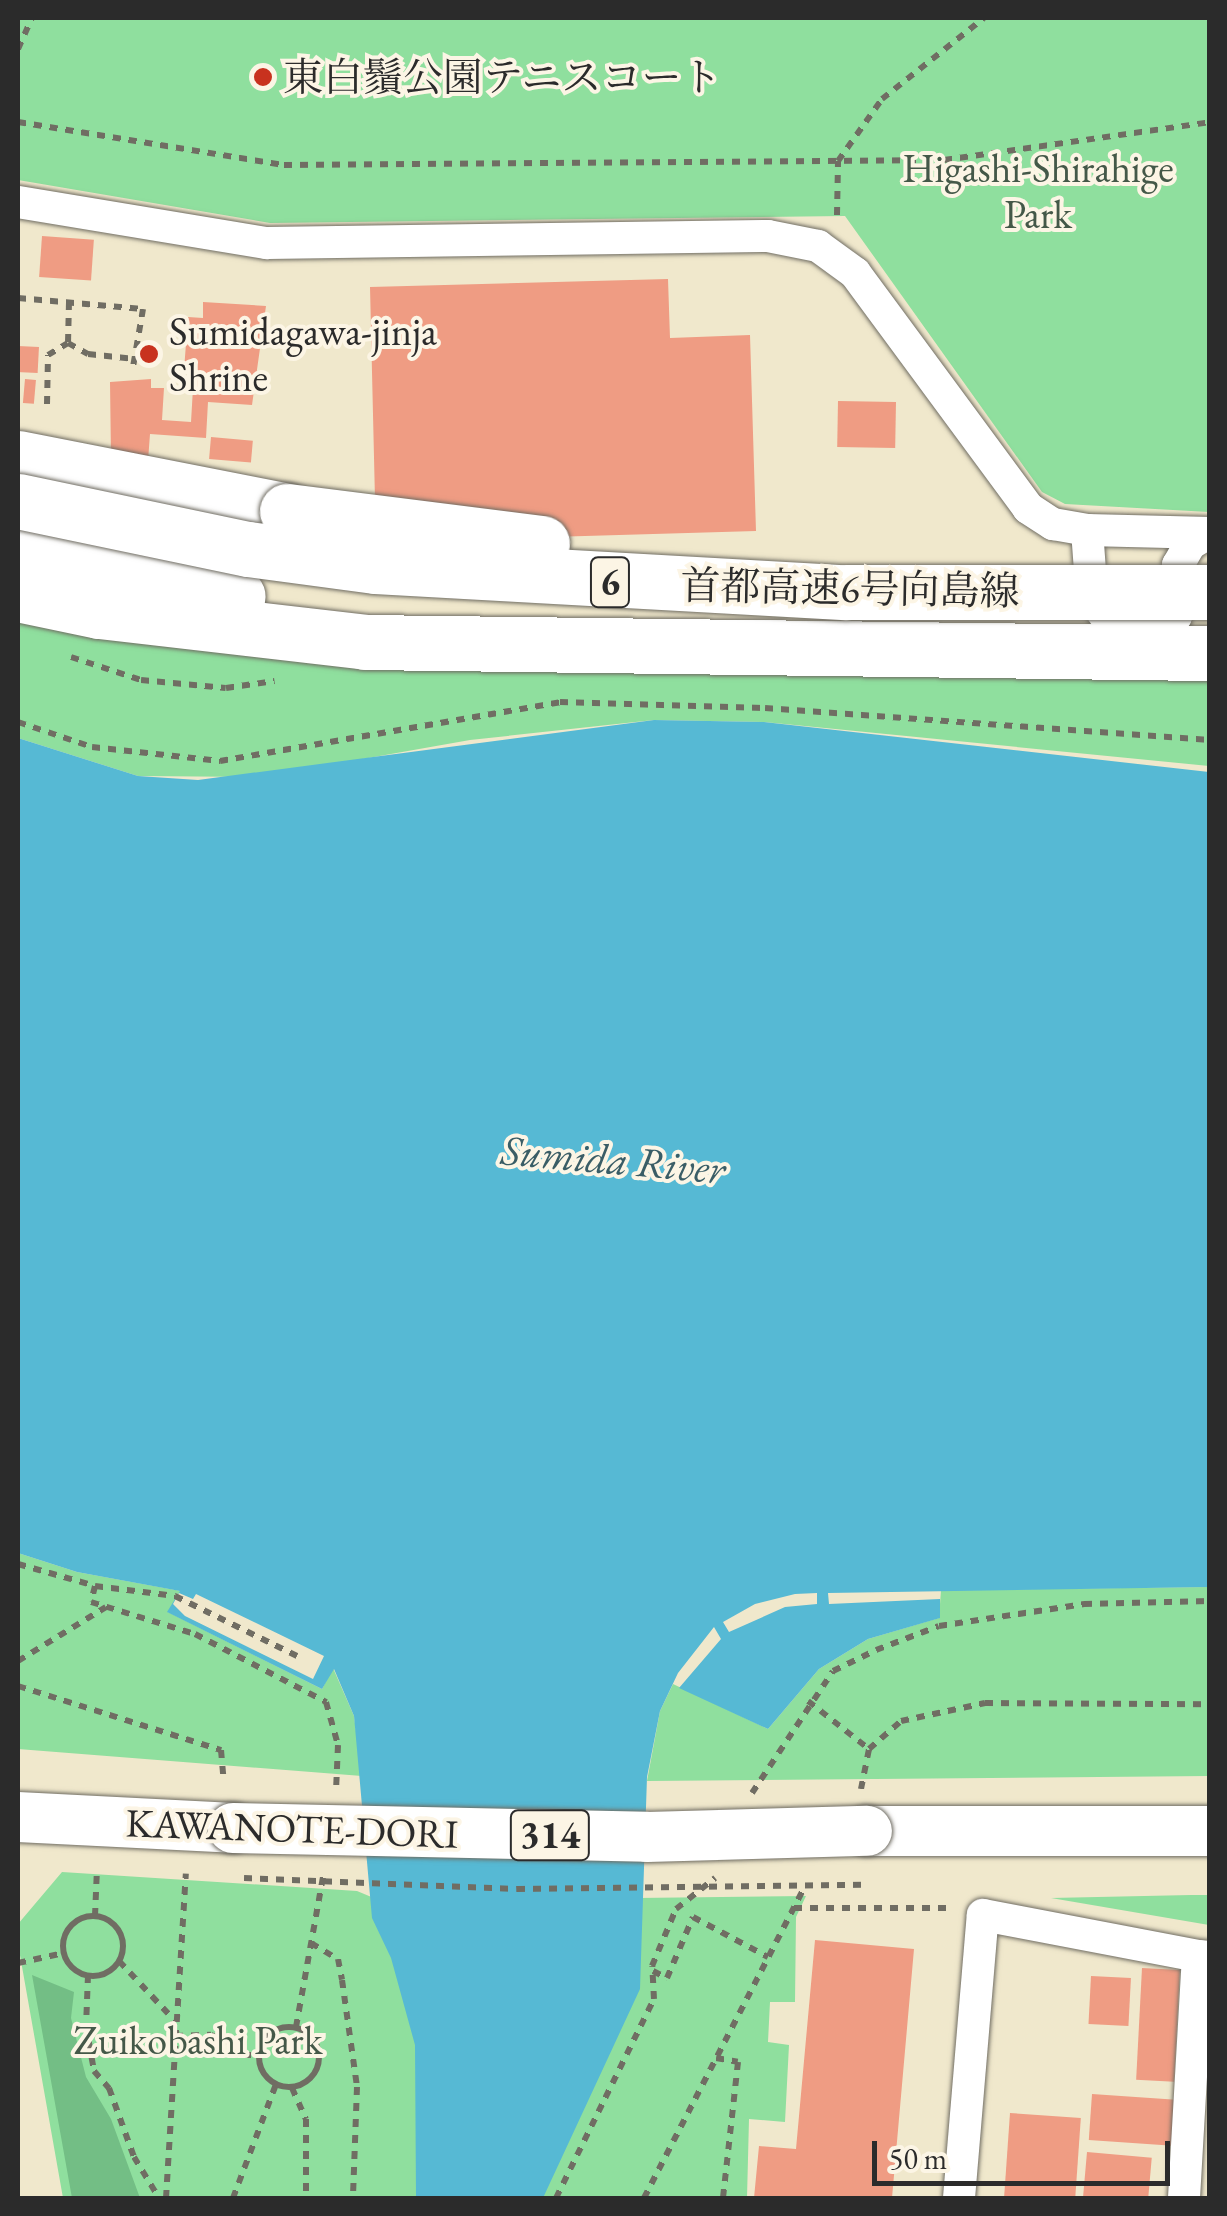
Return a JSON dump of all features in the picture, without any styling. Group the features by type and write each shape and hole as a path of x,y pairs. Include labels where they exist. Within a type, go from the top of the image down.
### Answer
{"highway":[{"path":"18,458 287,512 554,544 843,573 1210,591"},
{"name":"首都高速6号向島線","path":"18,502 248,549 375,566 846,592 1210,591"},
{"path":"18,546 263,602 843,651"},
{"name":"首都高速6号向島線","path":"18,594 99,611 364,642 1210,654"}],"main road":[{"name":"KAWANOTE-DORI","path":"18,1818 233,1828 647,1837 864,1812"},
{"name":"314","path":"864,1812 1210,1831"}],"street":[{"path":"18,202 267,244 768,236 818,246 854,273 1028,508 1053,524 1087,530 1208,533"},
{"path":"1087,530 1092,598 1117,632 1156,634 1176,616 1178,564 1190,544 1208,533"},
{"path":"960,2198 984,1915 1204,1956 1184,2198"}],"path":[{"path":"18,49 20,36 32,18"},
{"path":"838,222 838,161 882,99 984,18"},
{"path":"18,122 284,165 944,160 1210,122"},
{"path":"18,298 143,309 134,363 88,354 68,344"},
{"path":"68,344 69,302"},
{"path":"48,404 48,356 68,344"},
{"path":"18,722 92,747 220,761 560,702 765,708 1210,740"},
{"path":"18,1564 95,1586 176,1596 297,1656"},
{"path":"95,1586 91,1602 195,1634 326,1702"},
{"path":"761,1772 833,1671 939,1626 1084,1604 1210,1601"},
{"path":"18,1660 107,1606"},
{"path":"18,1686 221,1750 223,1775"},
{"path":"808,1702 869,1748"},
{"path":"864,1812 869,1748 901,1722 984,1703 1210,1704"},
{"path":"95,1916 97,1868"},
{"path":"163,2198 186,1874"},
{"path":"244,1878 517,1889 863,1885"},
{"path":"644,2198 804,1888"},
{"path":"793,1908 975,1908 984,1915"},
{"path":"296,2027 318,1912"},
{"path":"88,1976 74,1969 64,1953 70,1926 95,1916"},
{"path":"95,1916 118,1932 119,1961 176,2022"},
{"path":"653,1971 667,1978 693,1917 768,1957"},
{"path":"556,2198 654,1998 653,1971 668,1928"},
{"path":"311,1943 338,1959 342,1980 357,2087 352,2198"},
{"path":"18,1963 64,1953"},
{"path":"88,1976 119,1961"},
{"path":"88,1976 86,2026 94,2071 109,2088 134,2157 163,2198"},
{"path":"296,2027 313,2038 319,2058 311,2078 292,2088 264,2076 258,2056 270,2032 296,2027"},
{"path":"176,2036 211,2035 244,2049 243,2055 258,2056"},
{"path":"716,2058 738,2062 723,2198"},
{"path":"233,2198 276,2084"},
{"path":"292,2088 306,2119 306,2198"}],"green space":[{"name":"Higashi-Shirahige Park","path":"18,18 1209,18 1209,512 1065,504 1042,492 845,216 270,223 18,180"},
{"path":"18,575 244,620 1209,633 1209,766 764,722 654,720 470,740 261,777 138,776 18,738"},
{"path":"18,1553 77,1572 181,1591 168,1612 322,1689 333,1668 354,1716 362,1776 18,1749"},
{"path":"1209,1587 1209,1776 647,1781 660,1711 673,1684 768,1729 819,1669 868,1639 939,1618 941,1590"},
{"name":"Zuikobashi Park","path":"62,1872 357,1891 381,1901 806,1896 796,1917 795,2002 770,2002 768,2042 789,2045 785,2122 749,2119 747,2198 63,2198 18,1944 18,1924"},
{"path":"1191,1895 1209,1895 1209,1925 1051,1898"},
{"path":"32,1975 74,1992 71,2018 86,2077 111,2119 140,2198 72,2198"}],"water":[{"name":"Sumida River","path":"654,720 764,722 1209,772 1209,1587 828,1593 829,1604 940,1599 940,1618 868,1639 819,1669 768,1729 679,1688 721,1639 714,1627 678,1673 660,1711 647,1777 640,1989 543,2198 416,2198 415,2045 391,1958 372,1918 354,1716 334,1669 322,1689 167,1612 180,1591 77,1572 18,1553 18,738 138,776 198,780","holes":["817,1593 817,1604 785,1607 729,1632 723,1622 755,1604"]}],"pier":[{"path":"179,1593 193,1599 196,1594 324,1656 313,1679 185,1616 173,1604"}],"building":[{"path":"42,236 94,240 91,281 39,277"},
{"path":"668,279 670,338 750,335 756,531 376,542 370,287"},
{"path":"203,302 266,306 252,405 208,402 206,438 150,434 148,461 111,458 110,382 151,379 151,388 164,388 162,420 191,422 194,371 184,370 188,317 203,318"},
{"path":"18,346 39,347 38,373 18,372"},
{"path":"25,379 36,380 34,404 23,403"},
{"path":"838,401 896,402 895,448 837,447"},
{"path":"211,437 253,441 251,463 209,459"},
{"path":"815,1940 914,1949 892,2198 754,2198 759,2146 796,2149"},
{"path":"1142,1968 1180,1970 1174,2082 1136,2080"},
{"path":"1091,1976 1131,1978 1128,2026 1088,2024"},
{"path":"1092,2094 1176,2100 1173,2146 1089,2140"},
{"path":"1010,2113 1081,2118 1075,2198 1004,2198"},
{"path":"1087,2152 1152,2158 1148,2198 1083,2198"}],"place":[{"name":"東白鬚公園テニスコート","path":"263,77"},
{"name":"Sumidagawa-jinja Shrine","path":"149,354"}]}
